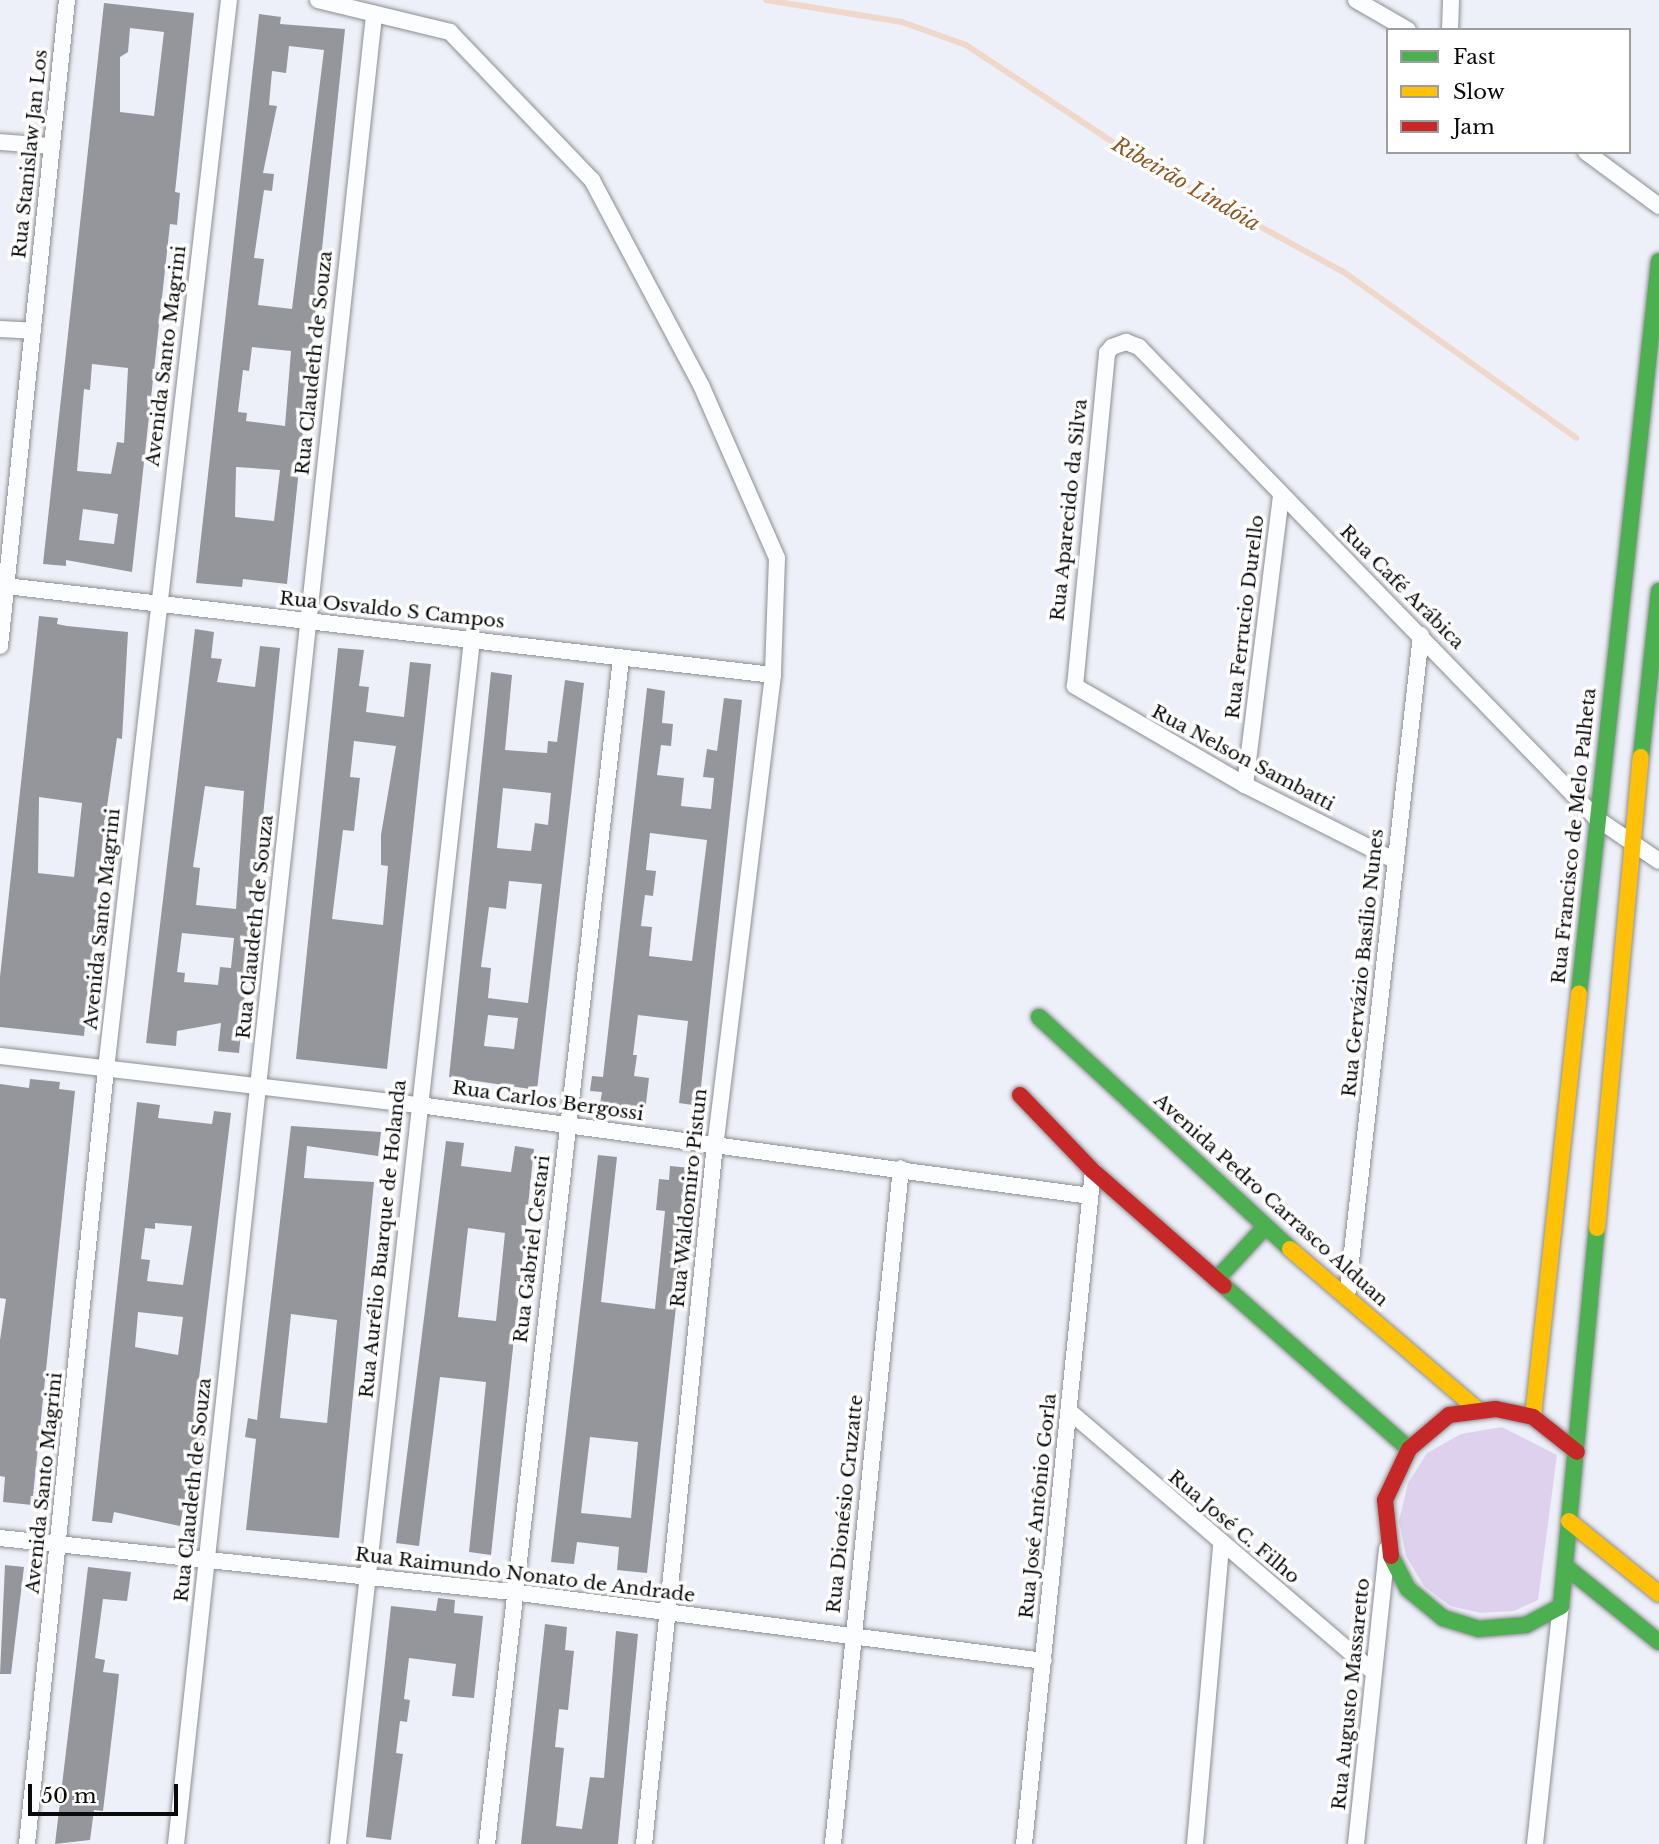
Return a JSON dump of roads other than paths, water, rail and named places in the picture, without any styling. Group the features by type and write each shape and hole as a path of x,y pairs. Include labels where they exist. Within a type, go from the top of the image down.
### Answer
{"street":[{"name":"Rua Stanislaw Jan Los","path":"0,646 6,586 6,522 33,331 67,0"},
{"name":"Avenida Santo Magrini","path":"27,1844 60,1546 106,1069 229,0"},
{"path":"318,0 374,14"},
{"path":"1356,0 1405,28"},
{"path":"1450,28 1451,0"},
{"name":"Rua Waldomiro Pistun","path":"374,14 450,32 592,180 701,385 777,558 773,675 715,1144 664,1612 645,1844"},
{"name":"Rua Claudeth de Souza","path":"176,1844 374,14"},
{"path":"0,142 52,146"},
{"path":"1589,154 1659,206"},
{"name":"Rua Francisco de Melo Palheta","path":"1533,1416 1596,818 1659,261"},
{"path":"0,329 33,331"},
{"name":"Rua Café Arábica","path":"1119,343 1139,347 1281,497 1421,635 1596,818 1659,861"},
{"name":"Rua Aparecido da Silva","path":"1074,686 1107,353 1119,343"},
{"name":"Rua Ferrucio Durello","path":"1245,785 1281,497"},
{"name":"Rua Osvaldo S Campos","path":"6,586 773,675"},
{"path":"1535,1844 1577,1452 1632,845 1659,591"},
{"name":"Rua Gervázio Basílio Nunes","path":"1346,1297 1421,635"},
{"name":"Rua Aurélio Buarque de Holanda","path":"338,1844 472,640"},
{"name":"Rua Gabriel Cestari","path":"487,1844 512,1592 569,1125 621,658"},
{"name":"Rua Nelson Sambatti","path":"1074,686 1245,785 1396,862"},
{"name":"Avenida Pedro Carrasco Alduan","path":"1039,1017 1265,1227 1479,1411"},
{"name":"Rua Carlos Bergossi","path":"0,1056 419,1105 901,1168 1090,1196"},
{"path":"1020,1094 1093,1171 1409,1449"},
{"name":"Rua Dionésio Cruzatte","path":"833,1844 901,1168"},
{"name":"Rua José Antônio Gorla","path":"1024,1844 1093,1171"},
{"path":"1216,1280 1265,1227"},
{"name":"Rua José C. Filho","path":"1069,1411 1221,1546 1374,1672"},
{"path":"1561,1606 1526,1625 1478,1629 1443,1618 1408,1590 1387,1549 1385,1500 1409,1449 1449,1415 1479,1411 1533,1416 1577,1452"},
{"path":"1569,1521 1659,1594"},
{"name":"Rua Raimundo Nonato de Andrade","path":"0,1538 512,1592 1044,1661"},
{"path":"1195,1844 1221,1546"},
{"name":"Rua Augusto Massaretto","path":"1356,1844 1387,1549"},
{"path":"1565,1566 1659,1642"}],"waterway":[{"name":"Ribeirão Lindóia","path":"766,0 902,22 966,45 1149,166 1345,273 1576,438"}]}
